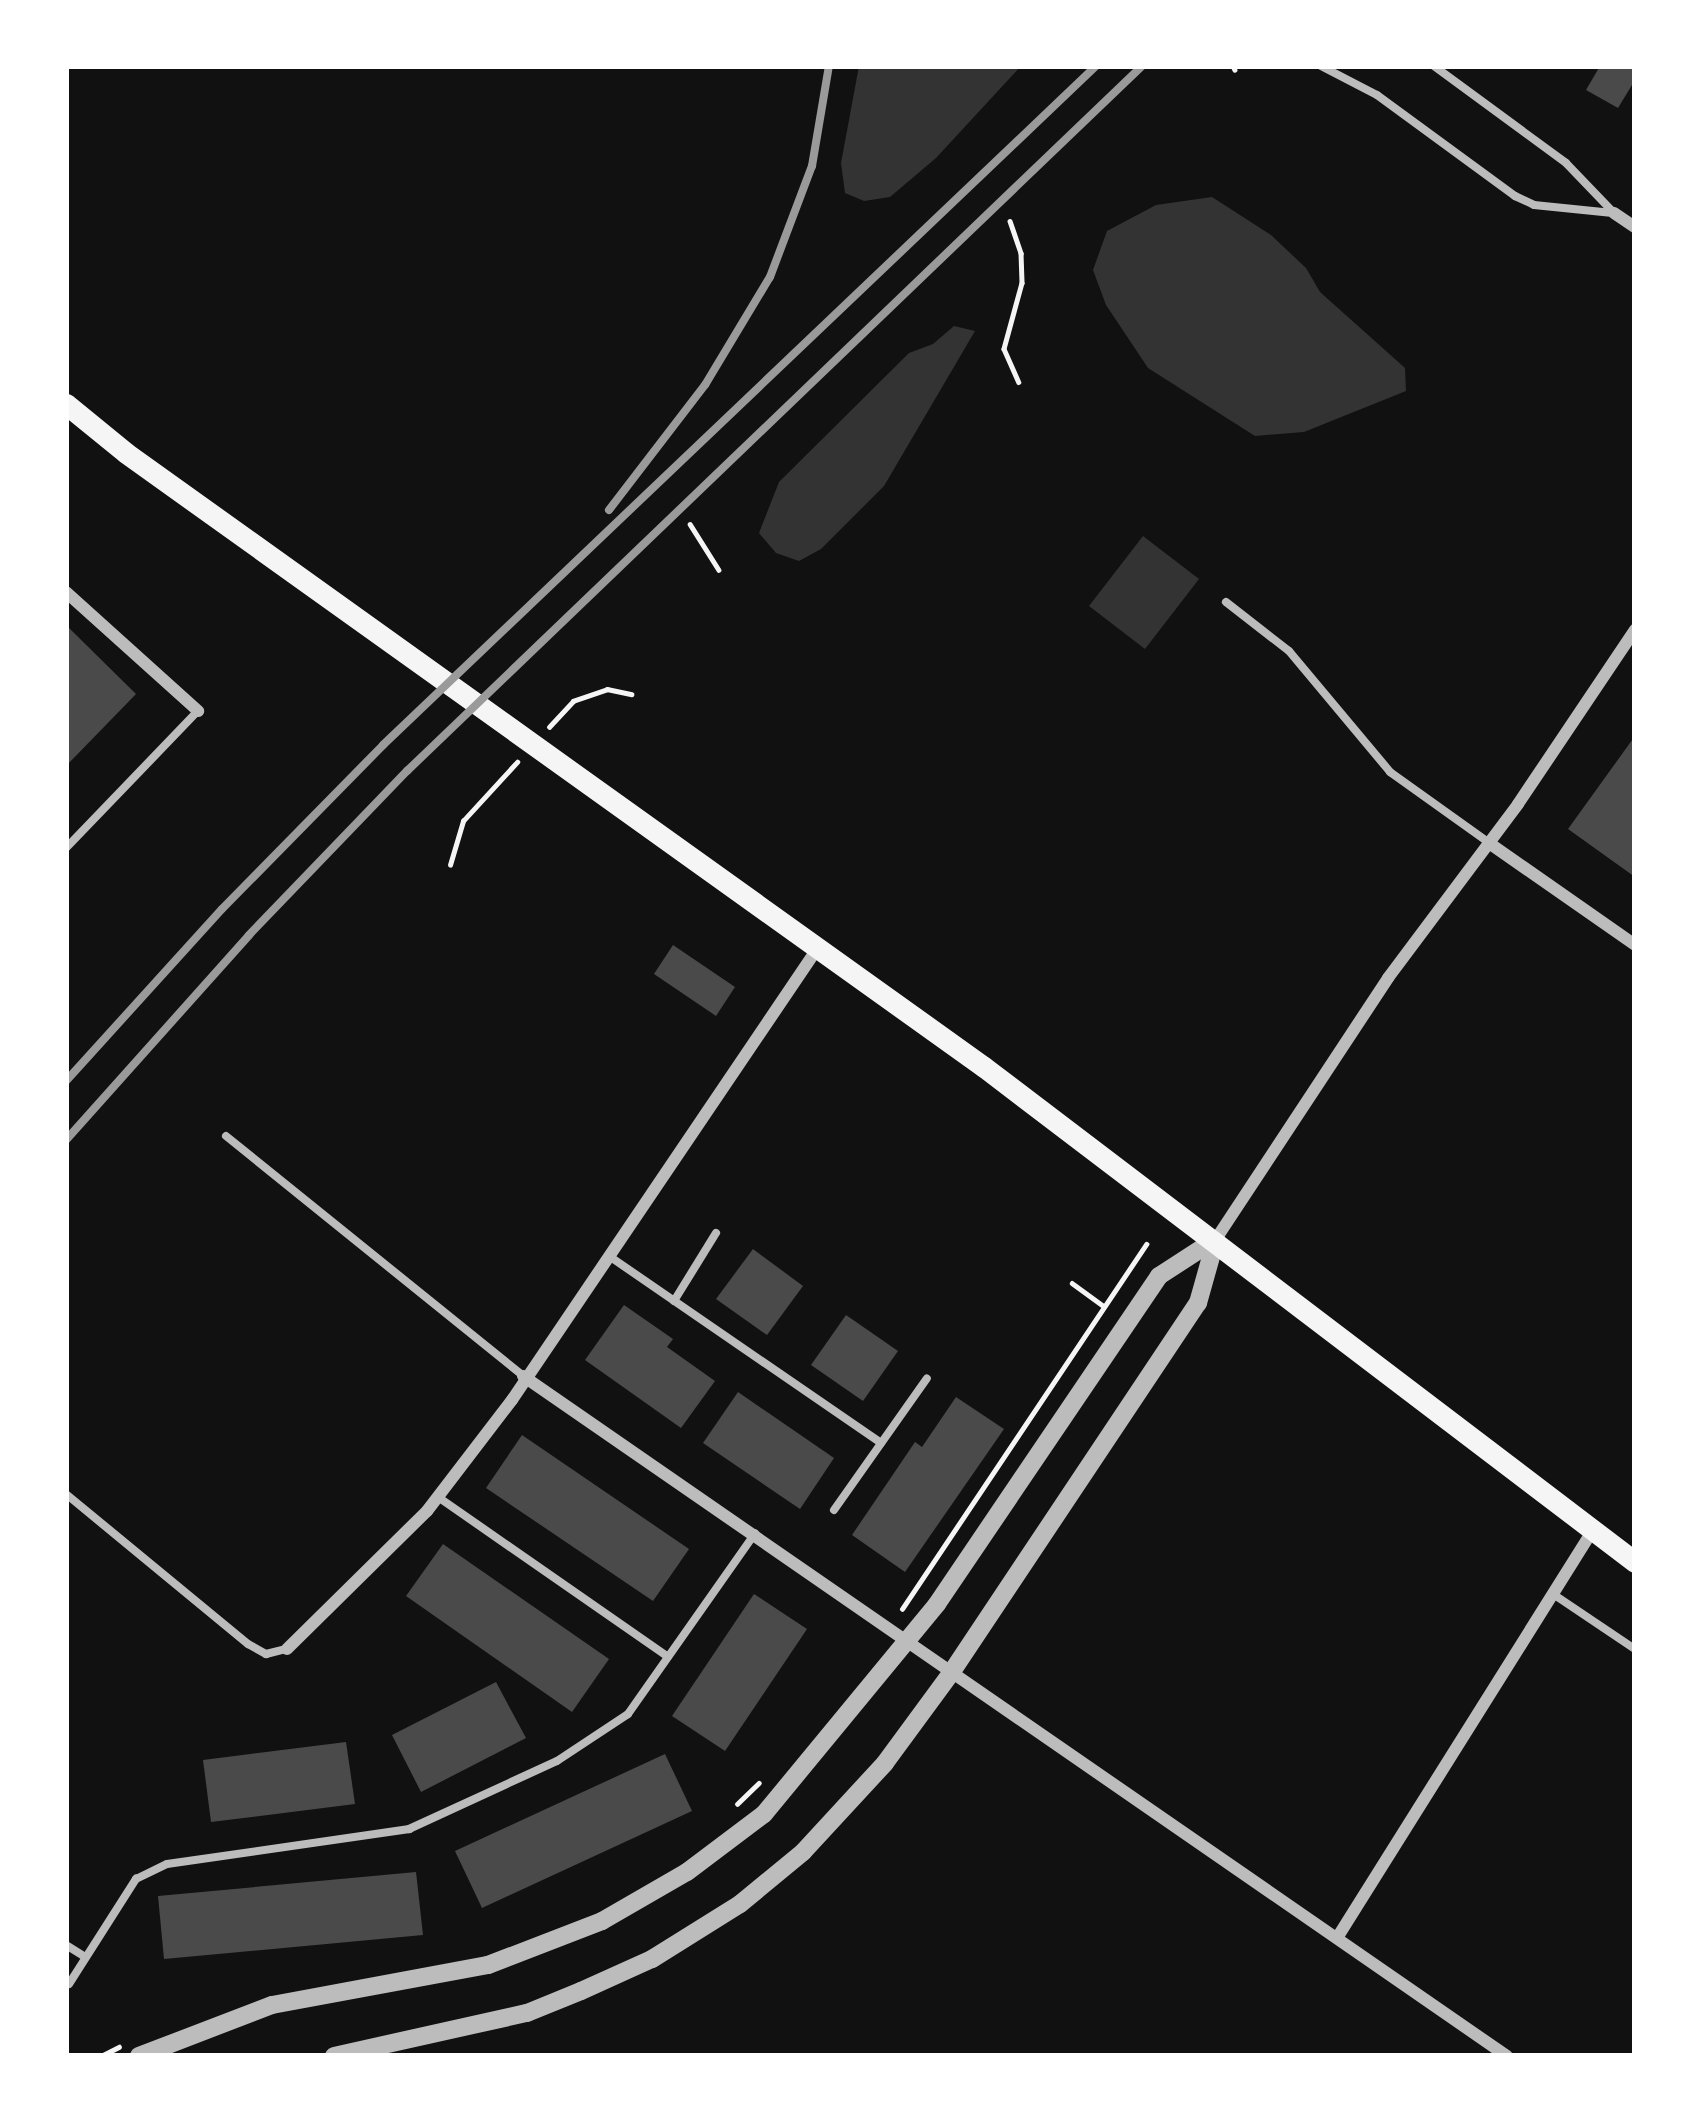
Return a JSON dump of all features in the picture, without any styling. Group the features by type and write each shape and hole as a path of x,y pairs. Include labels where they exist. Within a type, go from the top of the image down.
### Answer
{"main road":[{"path":"66,404 1216,1239 1635,1562"}],"street":[{"path":"1614,213 1635,227"},
{"path":"66,592 198,711"},
{"path":"334,2056 527,2013 652,1959 740,1904 802,1852 885,1763 951,1673 1198,1304 1216,1239 1388,978 1633,638"},
{"path":"1489,843 1635,945"},
{"path":"287,1649 438,1497 512,1400 523,1376 817,949"},
{"path":"135,2048 272,2005 488,1965 602,1921 687,1872 764,1814 908,1642 1159,1276 1216,1239"},
{"path":"523,1376 756,1532 951,1673 1507,2056"},
{"path":"1337,1938 1592,1532"}],"lane":[{"path":"1321,66 1377,94 1515,196 1534,205 1614,213"},
{"path":"1434,66 1566,164 1614,213"},
{"path":"1226,602 1289,651 1390,772 1489,843"},
{"path":"66,848 198,711"},
{"path":"226,1136 523,1376"},
{"path":"674,1301 716,1233"},
{"path":"608,1256 881,1443"},
{"path":"834,1510 927,1378"},
{"path":"66,1494 248,1644 266,1654 287,1649"},
{"path":"438,1497 668,1657"},
{"path":"70,1984 136,1879 166,1864 409,1829 557,1762 628,1714 756,1532"},
{"path":"1553,1594 1635,1649"},
{"path":"66,1945 86,1957"}],"path":[{"path":"1010,221 1021,253 1022,283 1004,349 1019,382"},
{"path":"690,524 719,570"},
{"path":"573,701 607,689 631,694"},
{"path":"450,865 463,821 502,778"},
{"path":"899,1613 1146,1244"},
{"path":"1072,1282 1104,1306"},
{"path":"722,1816 773,1769"},
{"path":"101,2056 135,2048"}],"shaded area":[{"path":"859,66 1021,66 936,158 890,197 864,201 845,193 841,163"},
{"path":"1212,197 1271,235 1306,268 1320,292 1405,368 1406,391 1304,432 1255,436 1148,368 1106,305 1093,270 1107,231 1156,205"},
{"path":"954,326 975,331 884,486 821,549 799,561 776,553 759,533 779,482 909,353 933,344"},
{"path":"1143,536 1199,579 1145,649 1089,606"}],"building":[{"path":"1600,66 1635,66 1635,80 1618,108 1586,90"},
{"path":"66,625 136,694 66,766"},
{"path":"1635,736 1635,877 1568,829"},
{"path":"673,945 735,987 716,1016 654,974"},
{"path":"753,1249 803,1286 767,1335 716,1299"},
{"path":"624,1305 673,1339 667,1347 715,1381 681,1428 585,1360"},
{"path":"846,1315 898,1351 863,1401 811,1365"},
{"path":"738,1392 834,1458 800,1509 703,1443"},
{"path":"956,1397 1004,1429 905,1572 852,1535 915,1442 922,1447"},
{"path":"522,1435 689,1549 653,1601 486,1488"},
{"path":"443,1544 609,1659 572,1712 406,1596"},
{"path":"754,1594 807,1629 725,1751 672,1716"},
{"path":"496,1682 526,1738 421,1792 392,1735"},
{"path":"346,1742 355,1804 211,1822 203,1760"},
{"path":"665,1754 692,1811 482,1908 455,1851"},
{"path":"416,1872 423,1935 164,1959 158,1896"}],"railway":[{"path":"609,510 705,385 770,277 812,166 829,66"},
{"path":"66,1081 222,909 383,745 1096,66"},
{"path":"66,1140 249,935 407,771 1142,66"}]}
